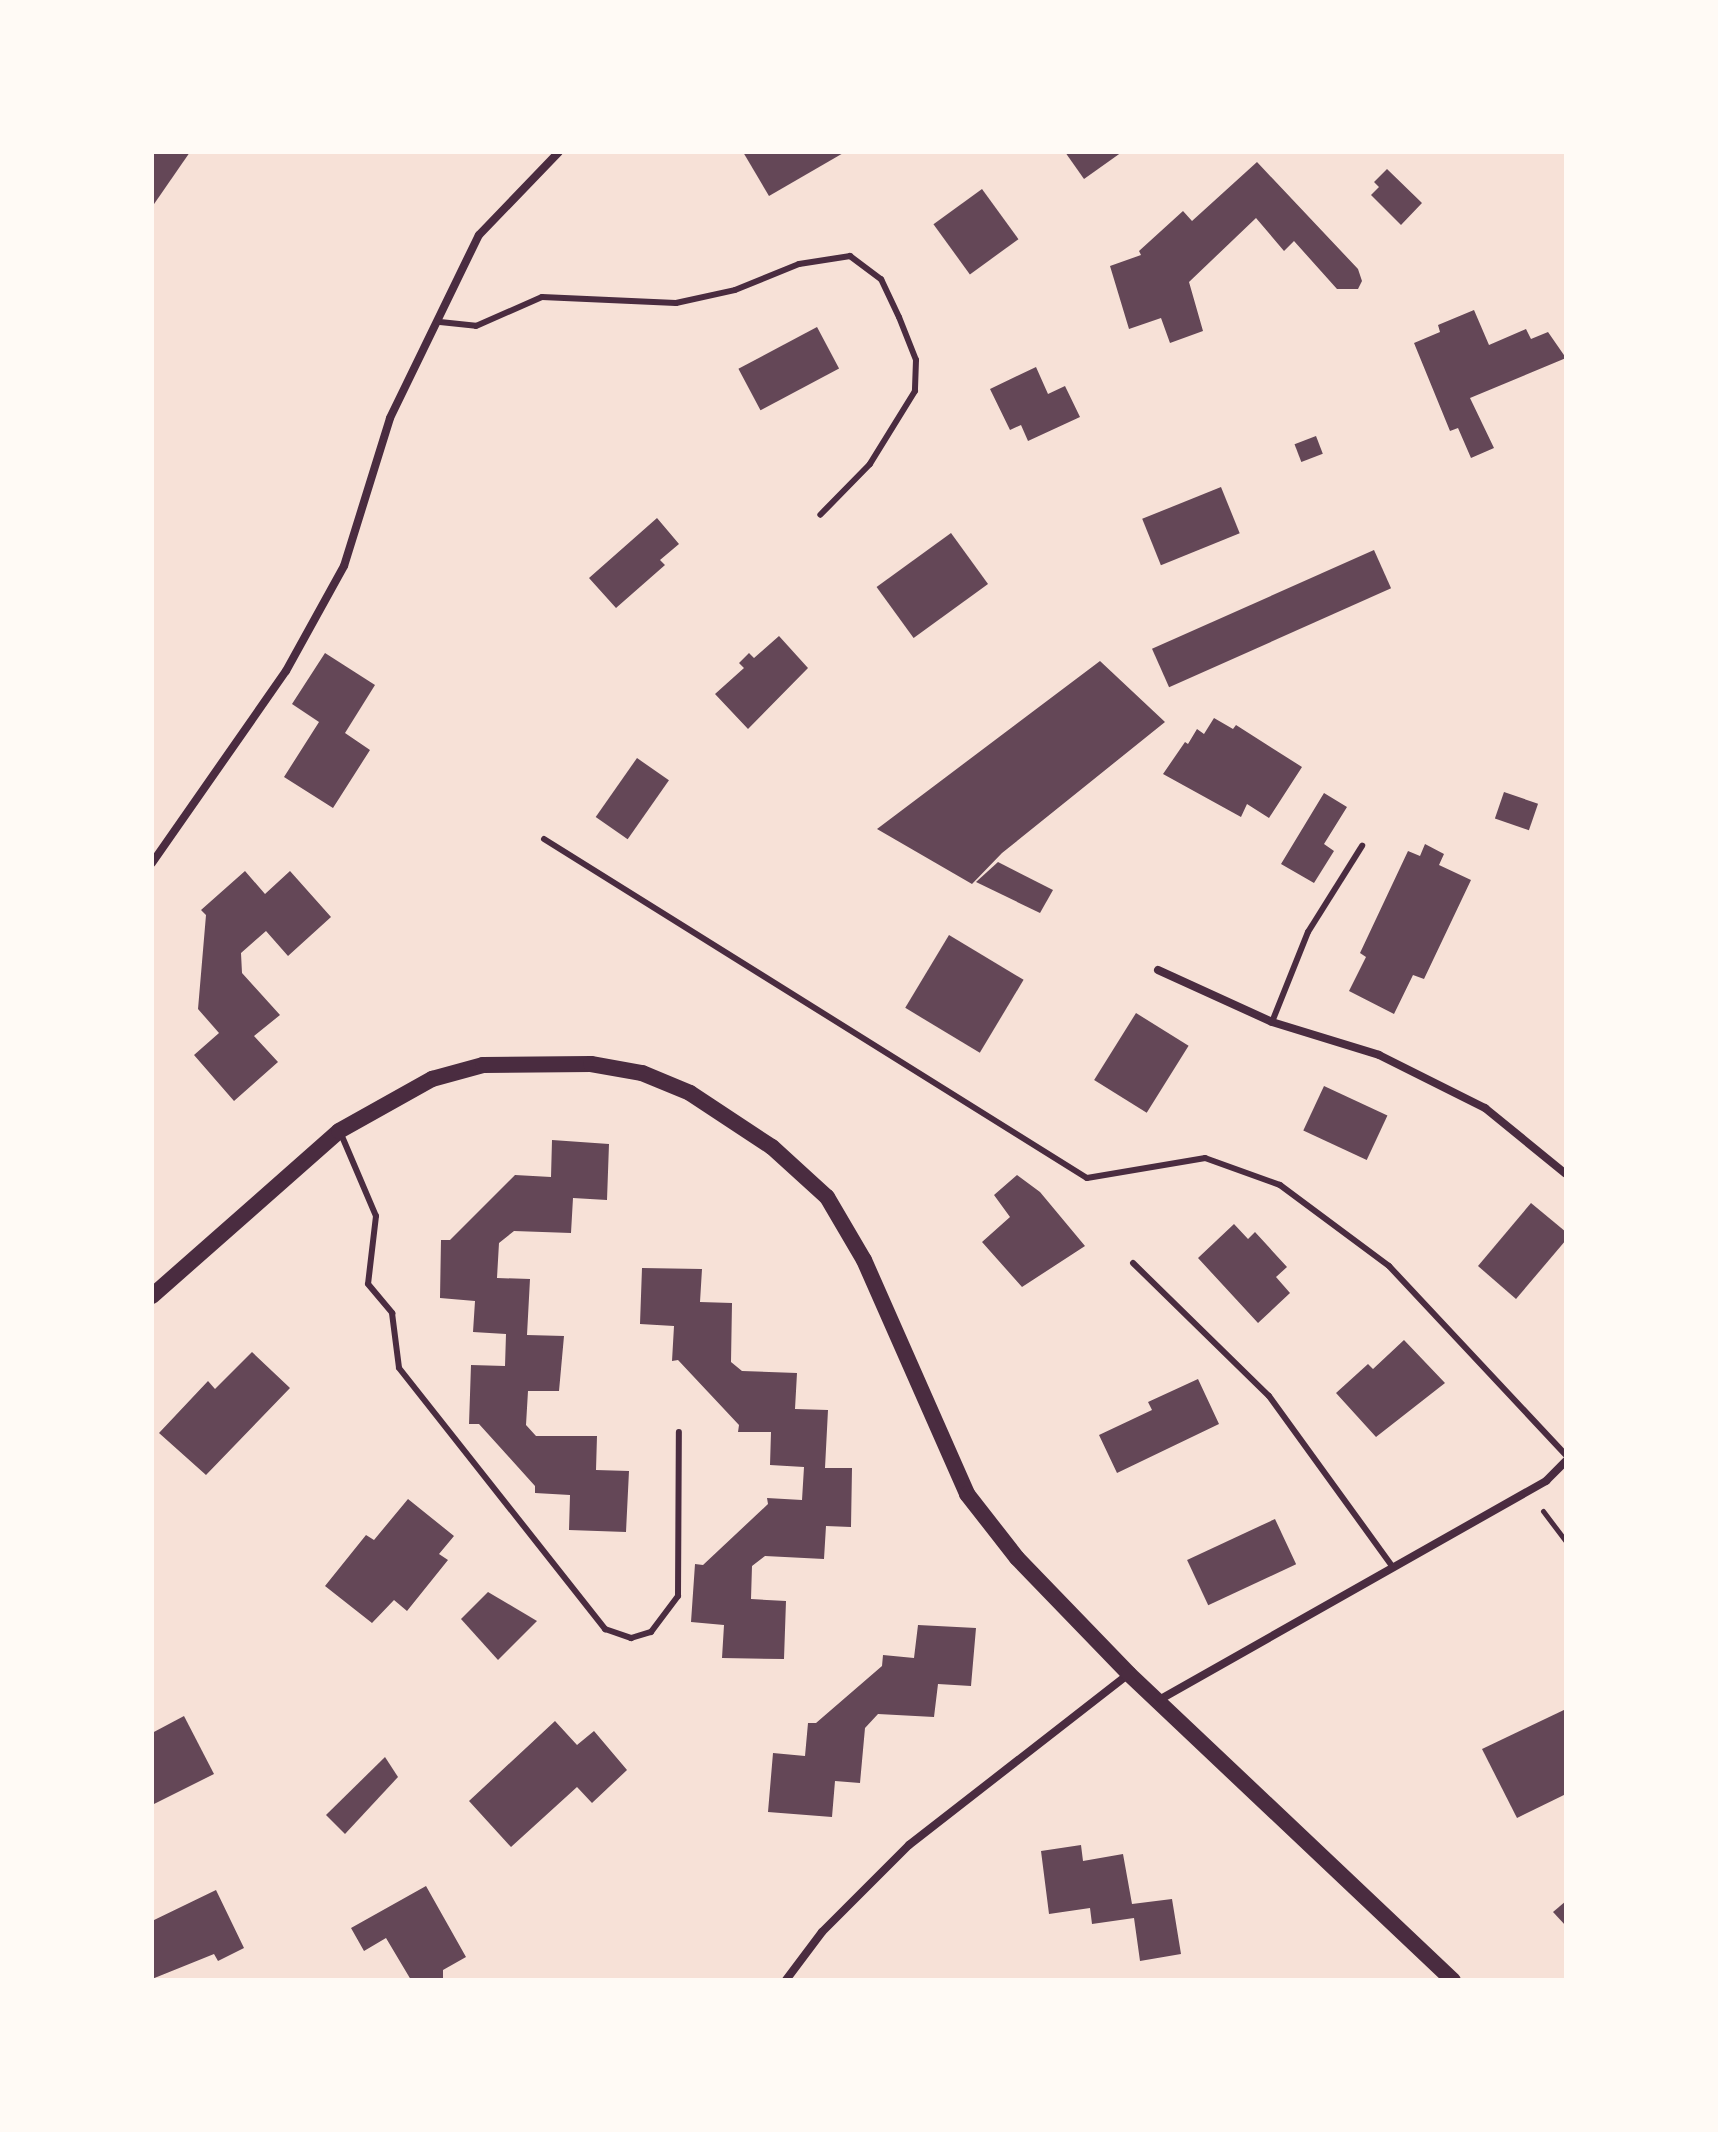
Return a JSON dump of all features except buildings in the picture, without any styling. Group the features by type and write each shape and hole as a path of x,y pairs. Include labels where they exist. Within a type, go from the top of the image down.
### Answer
{"main road":[{"path":"152,1296 339,1131 432,1079 483,1065 541,1061 642,1073 732,1117 827,1197 864,1260 967,1494 1017,1558 1129,1674 1453,1980"}],"street":[{"path":"152,863 286,671 344,566 390,418 440,322 479,235 559,152"},
{"path":"1158,970 1272,1022 1379,1055 1485,1108 1566,1174"},
{"path":"1159,1700 1546,1481 1566,1458"},
{"path":"786,1980 822,1932 909,1845 1129,1674"}],"lane":[{"path":"440,322 476,326 542,297 676,303 735,290 799,264 850,256 881,279 916,360 915,391 870,464 820,515"},
{"path":"544,839 1087,1178 1205,1158 1280,1185 1389,1266 1566,1458"},
{"path":"1272,1022 1308,932 1362,846"},
{"path":"339,1131 376,1216 368,1284 392,1313 399,1368 605,1629 631,1638 651,1632 678,1596 679,1432"},
{"path":"1133,1263 1269,1396 1393,1567"}]}
